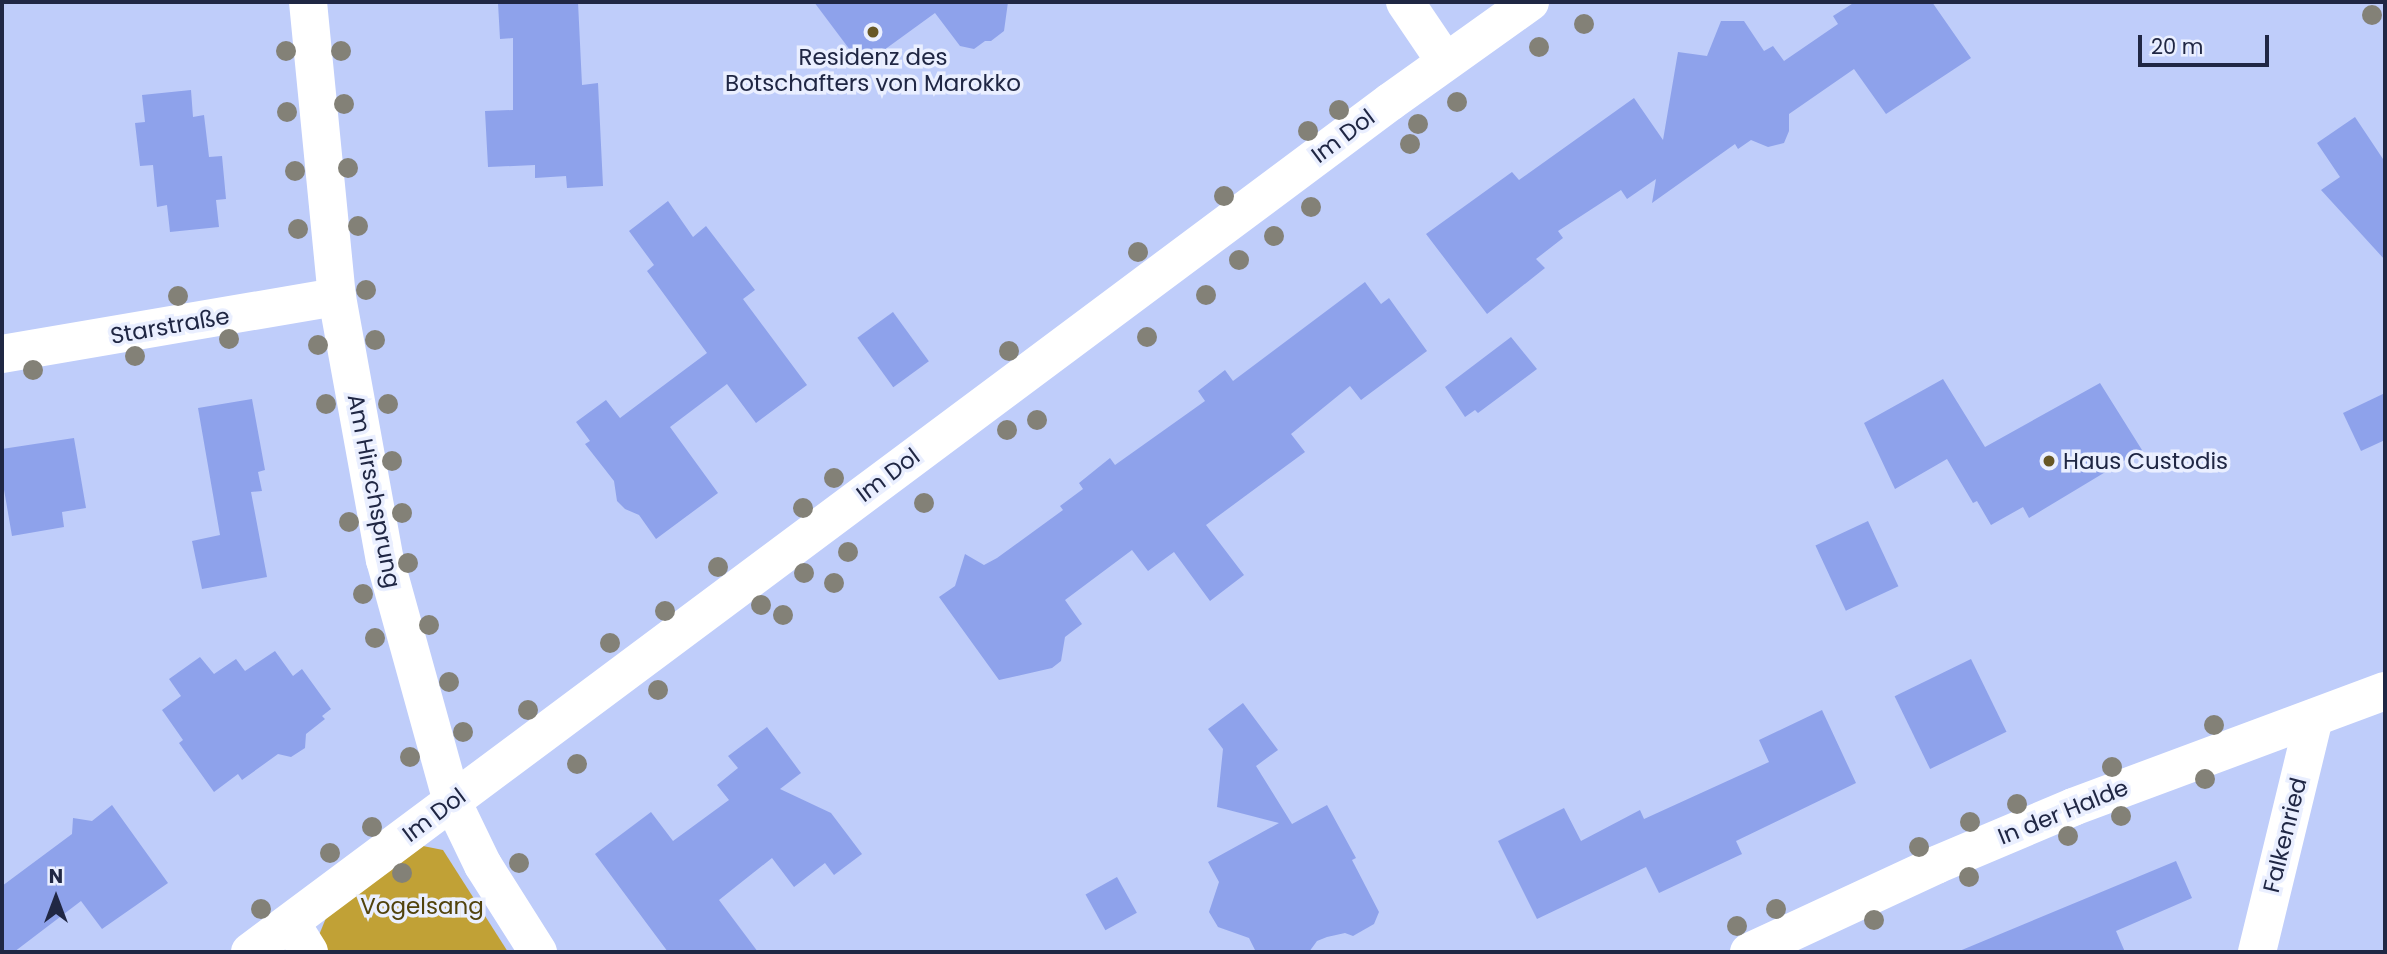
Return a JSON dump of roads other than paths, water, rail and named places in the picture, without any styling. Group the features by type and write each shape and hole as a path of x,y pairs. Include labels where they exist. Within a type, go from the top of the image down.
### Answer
{"street":[{"name":"Am Hirschsprung","path":"308,2 337,297 385,560 452,802 483,865 538,952"},
{"path":"1405,2 1445,61"},
{"name":"Im Dol","path":"250,952 300,938 452,802 1445,61 1530,2"},
{"name":"Starstraße","path":"2,354 337,297"},
{"name":"In der Halde","path":"1749,952 2073,807 2385,691"},
{"name":"Falkenried","path":"2257,952 2314,718"}],"place":[{"name":"Residenz des Botschafters von Marokko","path":"873,32"},
{"name":"Haus Custodis","path":"2049,461"}],"park label":[{"name":"Vogelsang","path":"422,906"}]}
